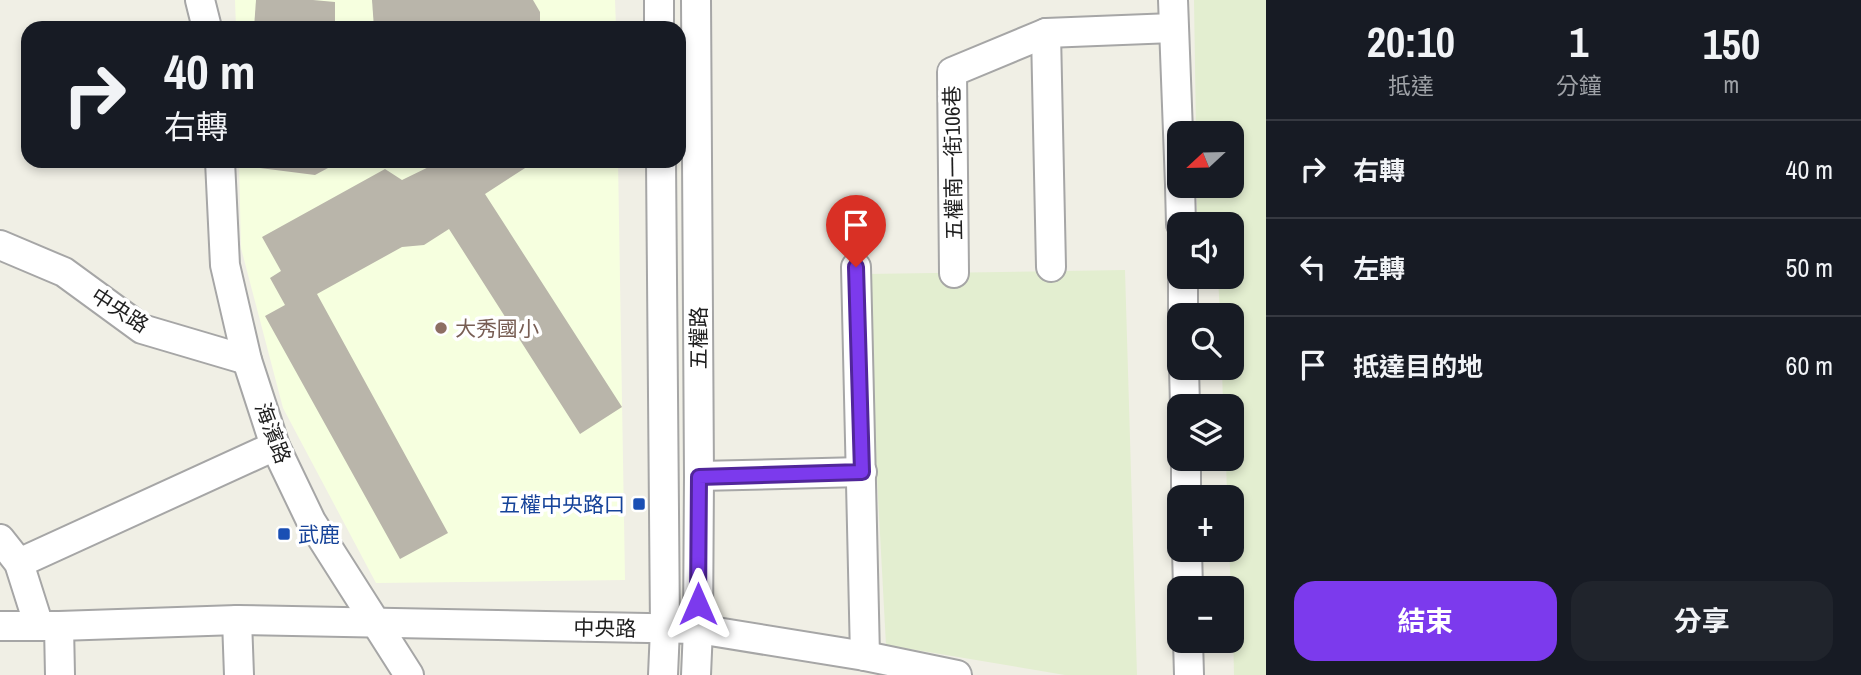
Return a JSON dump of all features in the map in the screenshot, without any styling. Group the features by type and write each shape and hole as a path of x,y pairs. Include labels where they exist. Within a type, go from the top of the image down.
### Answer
{"street":[{"path":"200,0 205,21"},
{"path":"659,0 659,21"},
{"name":"五權路","path":"696,0 688,85 699,477 696,675"},
{"path":"1173,0 1177,121"},
{"name":"五權南一街106巷","path":"954,273 951,72 1046,33 1173,28"},
{"path":"1046,33 1051,267"},
{"name":"海濱路","path":"220,168 225,265 247,360 275,446 311,521 409,675"},
{"name":"五權路","path":"661,168 665,629 663,675"},
{"name":"中央路","path":"0,244 64,272 142,328 247,360"},
{"path":"856,267 865,656"},
{"path":"19,563 275,446"},
{"path":"699,477 862,472"},
{"path":"0,539 19,563 49,626 60,675"},
{"path":"237,620 239,675"},
{"name":"中央路","path":"0,626 237,620 698,629 865,656 957,675"},
{"path":"1188,653 1189,675"}],"shaded area":[{"path":"235,0 615,0 616,21 236,21"},
{"path":"1194,0 1266,0 1266,675 1234,675 1233,653 1244,653 1244,576 1230,576 1230,562 1244,562 1244,485 1227,485 1226,471 1244,471 1244,394 1223,394 1222,380 1244,380 1244,303 1219,303 1219,289 1244,289 1244,212 1197,212 1197,198 1244,198 1244,121 1196,121"},
{"name":"大秀國小","path":"239,168 618,168 625,580 376,583 283,408 241,248"},
{"path":"1125,270 1137,675 1065,675 886,645 866,274"}],"building":[{"path":"256,0 335,2 335,21 254,21"},
{"path":"372,0 533,0 540,12 540,21 374,21"},
{"path":"260,168 328,168 315,175"},
{"path":"427,168 525,168 485,194 622,407 580,434 449,229 424,245 402,247 317,294 448,533 400,559 265,316 285,305 270,278 281,271 262,237 385,169 402,180"}],"place":[{"name":"大秀國小","path":"441,328"},
{"name":"五權中央路口","path":"639,504"},
{"name":"武鹿","path":"284,534"}],"route":[{"path":"698,604 699,477 862,472 856,267"}]}
